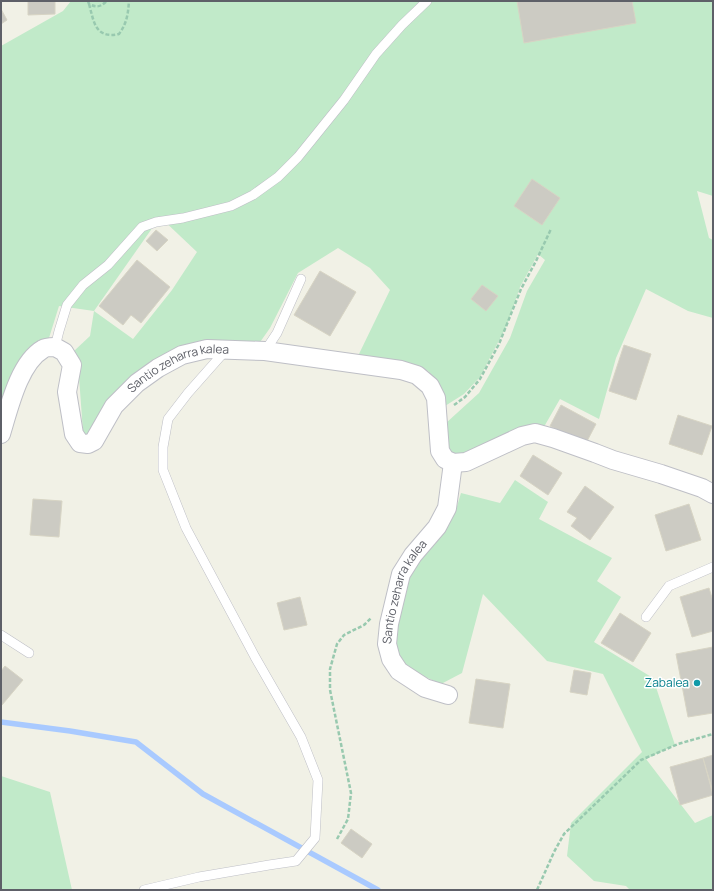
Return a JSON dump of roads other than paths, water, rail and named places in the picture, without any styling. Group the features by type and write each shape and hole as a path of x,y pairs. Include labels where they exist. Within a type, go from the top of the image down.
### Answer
{"street":[{"name":"Santio zeharra kalea","path":"55,347 64,352 72,365 68,392 74,434 80,442 88,444 94,441 99,434 114,406 137,383 158,368 182,355 207,349 265,351 401,370 417,375 430,386 436,398 440,451 444,459 453,463 447,508 437,527 413,555 401,574 389,624 387,644 391,659 399,671 425,688 448,695"},
{"path":"1,434 18,382 25,367 44,348 55,347"},
{"path":"453,463 466,462 522,436 535,433 560,440 613,460 702,488 713,494"}],"lane":[{"path":"55,347 68,305 83,285 108,264 142,227 156,222 183,218 231,206 253,195 278,177 298,157 344,100 376,54 426,1"},
{"path":"265,351 277,333 301,279"},
{"path":"144,890 199,877 296,861 315,838 318,780 301,737 255,657 186,528 164,470 164,447 168,419 226,349"},
{"path":"646,617 669,586 713,567"},
{"path":"1,635 29,653"}],"waterway":[{"path":"1,722 70,731 136,742 203,794 378,890"}],"place":[{"name":"Zabalea","path":"697,683"}]}
